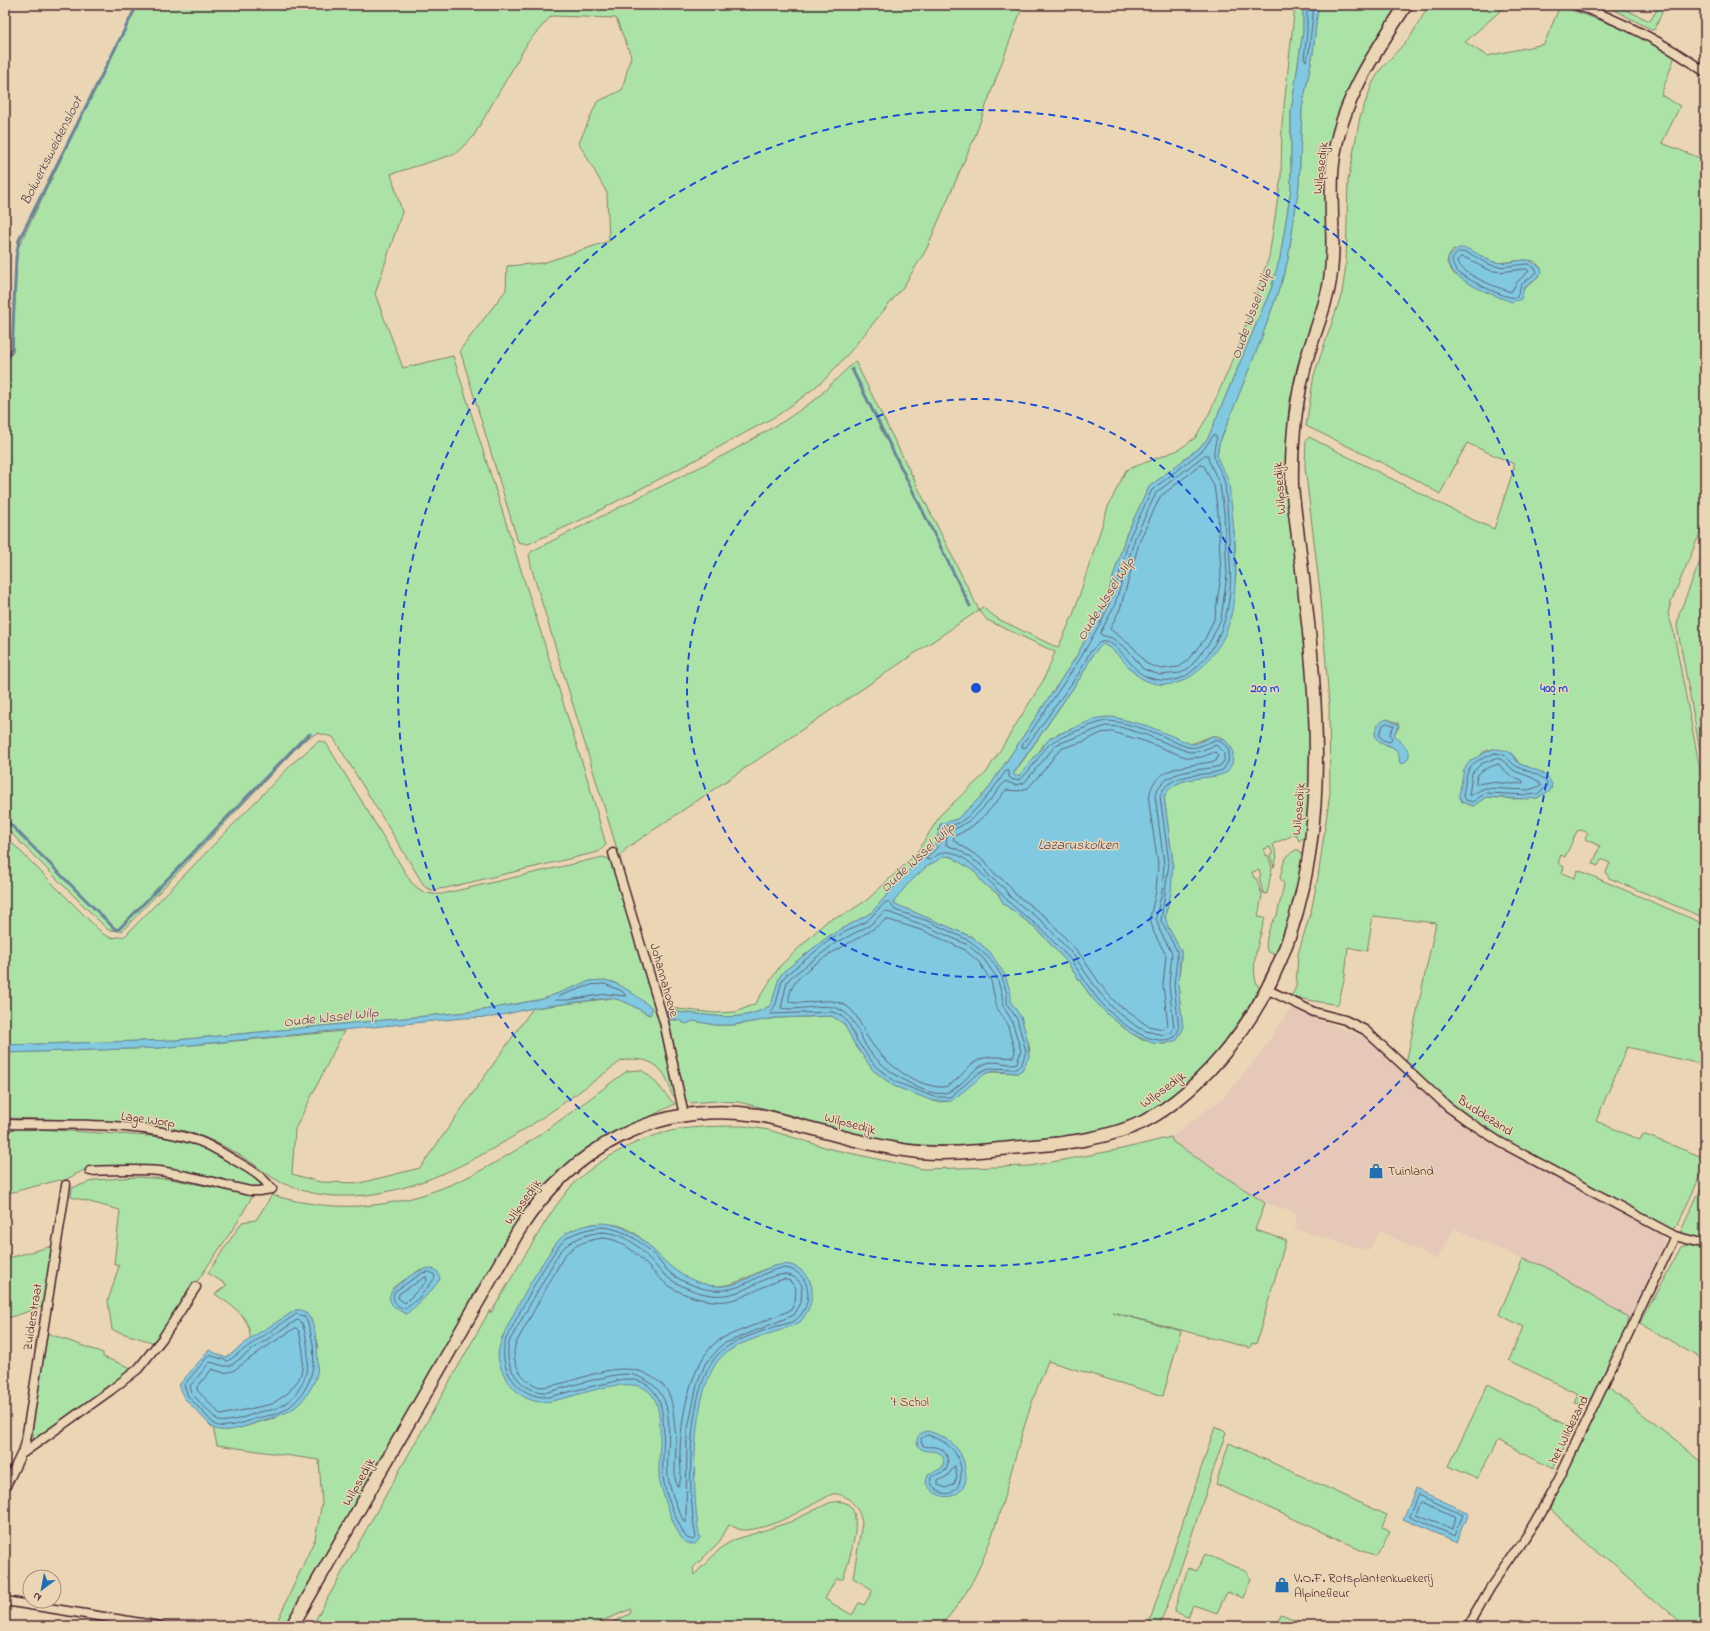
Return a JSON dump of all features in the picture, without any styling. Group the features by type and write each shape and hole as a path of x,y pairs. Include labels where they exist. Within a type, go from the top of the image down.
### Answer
{"main road":[{"name":"Wilpsedijk","path":"292,1626 500,1262 540,1200 571,1168 612,1141 647,1124 684,1115 724,1112 761,1115 887,1148 922,1152 980,1152 1060,1143 1107,1135 1144,1121 1168,1107 1192,1088 1213,1068 1243,1030 1266,989 1287,940 1301,896 1308,859 1315,795 1317,760 1314,679 1292,487 1292,437 1298,397 1307,357 1327,294 1332,272 1332,174 1338,142 1349,104 1364,70 1406,5"}],"street":[{"path":"1576,5 1605,15 1637,30 1705,72"},
{"name":"Johannahoeve","path":"613,854 664,1022 684,1115"},
{"name":"Buddezand","path":"1266,989 1314,1012 1345,1020 1365,1030 1447,1106 1500,1142 1675,1236 1705,1244"},
{"name":"Lage Worp","path":"5,1124 121,1127 189,1138 212,1147 252,1170 265,1180 272,1189 259,1191 250,1190 158,1171 90,1171"},
{"name":"Zuiderstraat","path":"5,1488 23,1453 66,1185"},
{"name":"het Wildezand","path":"1468,1626 1490,1588 1533,1526 1557,1483 1675,1236"},
{"name":"Zuiderstraat","path":"23,1453 138,1369 160,1342 196,1287"},
{"path":"5,1601 160,1626"}],"shaded area":[{"path":"1290,1008 1373,1041 1663,1235 1665,1240 1664,1249 1626,1330 1544,1266 1515,1256 1454,1228 1437,1260 1380,1231 1368,1251 1295,1229 1297,1213 1265,1203 1173,1142 1171,1137 1224,1097 1260,1054"}],"green space":[{"path":"136,5 1023,5 975,136 926,250 903,287 848,354 825,379 778,415 581,520 528,544 518,542 460,350 506,290 507,266 543,263 609,241 607,193 579,143 597,102 622,90 631,56 616,18 551,16 528,42 473,137 455,154 391,174 402,212 375,294 403,368 453,356 589,784 606,845 598,852 446,888 431,890 425,887 333,737 317,733 303,741 122,931 108,930 5,827 5,362 13,353 17,250"},
{"path":"1295,5 1303,5 1303,31 1291,111 1291,189 1280,258 1271,289 1208,438 1200,447 1149,487 1126,535 1105,604 1076,657 986,792 957,819 940,824 937,841 934,846 924,854 871,913 829,936 783,972 771,1005 758,1012 733,1017 667,1012 669,1008 715,1013 736,1012 755,1004 780,966 828,920 845,914 867,900 916,854 941,814 986,773 1043,681 1055,652 987,620 979,610 982,607 998,619 1058,648 1073,615 1108,507 1126,470 1178,450 1195,438 1209,414 1236,353 1269,257 1281,177 1282,124"},
{"path":"1318,5 1399,5 1360,68 1346,95 1328,157 1325,178 1327,241 1325,275 1319,302 1297,367 1289,405 1286,450 1287,478 1308,675 1311,762 1307,835 1299,841 1296,834 1273,844 1277,856 1274,867 1270,855 1273,854 1270,847 1264,849 1266,856 1268,855 1272,868 1267,894 1263,893 1259,870 1252,872 1254,878 1256,878 1262,895 1258,917 1265,918 1258,944 1255,965 1256,982 1260,989 1221,1046 1190,1081 1173,1096 1154,1109 1133,1119 1105,1128 1076,1134 982,1144 948,1146 913,1144 860,1135 738,1102 717,1101 690,1103 682,1096 666,1020 679,1020 684,1023 694,1021 715,1025 733,1025 776,1018 832,1016 845,1024 854,1043 873,1070 894,1086 937,1102 951,1101 982,1075 990,1072 1017,1073 1022,1070 1030,1050 1028,1042 1021,1017 1012,1006 990,952 972,937 893,903 901,890 915,875 932,863 946,856 954,858 976,872 982,882 998,894 1004,904 1036,928 1066,961 1092,998 1121,1026 1142,1040 1164,1044 1177,1040 1183,1029 1178,985 1181,951 1165,921 1173,863 1164,797 1173,786 1186,780 1215,776 1233,750 1224,739 1218,736 1212,736 1191,744 1122,719 1105,717 1058,734 1042,746 1020,775 1013,775 1082,675 1093,654 1103,644 1126,662 1136,675 1229,621 1236,575 1235,541 1228,482 1217,458 1219,444 1260,342 1284,275 1288,259 1299,185 1302,108 1313,53"},
{"path":"1429,5 1507,5 1465,42 1487,56 1544,44 1560,6 1633,32 1675,56 1661,95 1680,106 1662,143 1705,160 1705,521 1671,602 1668,614 1673,629 1699,764 1705,816 1705,918 1609,878 1606,872 1610,863 1601,859 1598,866 1593,864 1600,846 1585,839 1588,833 1581,830 1577,831 1565,857 1561,855 1558,863 1564,867 1562,873 1574,878 1578,870 1697,921 1705,927 1705,1065 1627,1047 1596,1121 1640,1140 1643,1134 1705,1158 1704,1168 1678,1224 1672,1230 1502,1139 1448,1103 1406,1063 1436,923 1373,916 1367,951 1348,947 1345,976 1338,1005 1291,997 1296,987 1298,954 1312,907 1318,877 1330,793 1329,703 1321,599 1305,467 1306,441 1309,437 1469,518 1494,529 1514,468 1514,464 1467,443 1440,494 1415,479 1306,426 1314,375 1342,293 1346,265 1348,181 1360,117 1373,82 1381,69 1411,36","holes":["1453,250 1482,256 1499,263 1524,260 1534,261 1541,268 1542,273 1523,290 1489,293 1454,274 1447,263","1387,719 1398,723 1399,728 1394,734 1408,753 1407,759 1400,757 1393,747 1380,743 1375,733 1377,726","1493,749 1512,754 1520,764 1543,773 1552,788 1537,798 1512,799 1486,797 1473,806 1462,802 1483,752"]},
{"path":"1615,5 1650,21 1660,5 1665,5 1655,29 1652,30 1613,9"},
{"path":"855,361 979,610 627,848 621,855 620,859 532,570 529,555 532,551 730,452 784,421 816,399"},
{"path":"1705,549 1705,777 1677,626 1679,614"},
{"path":"319,741 326,743 411,882 425,892 442,894 603,857 609,859 614,866 661,1021 676,1098 671,1093 669,1084 664,1075 655,1065 636,1059 621,1061 559,1106 524,1129 488,1151 451,1170 414,1184 376,1194 338,1196 316,1194 287,1185 276,1180 249,1161 222,1145 199,1135 183,1131 156,1126 105,1122 5,1118 5,1053 159,1048 344,1031 295,1129 292,1174 320,1182 360,1183 420,1168 533,1008 613,998 626,1002 649,1015 652,1008 614,982 590,981 543,999 478,1011 177,1040 5,1045 5,836 103,934 111,938 125,936 294,762"},
{"path":"1296,850 1299,850 1303,856 1293,907 1275,955 1267,951 1267,938 1270,927 1277,916 1284,884 1280,878 1283,865 1288,855"},
{"path":"641,1070 646,1073 675,1104 611,1136 580,1155 547,1182 523,1211 286,1626 275,1626 315,1539 322,1503 319,1460 217,1445 213,1428 220,1430 235,1429 275,1418 318,1348 311,1319 300,1310 296,1310 250,1340 250,1332 244,1318 234,1308 215,1294 227,1285 208,1273 242,1222 256,1220 272,1195 325,1205 374,1205 420,1196 463,1179 505,1157 546,1130 627,1071","holes":["421,1269 434,1287 420,1302 392,1288"]},
{"name":"'t Schol","path":"744,1126 769,1130 831,1149 923,1169 1030,1166 1122,1149 1171,1137 1173,1142 1265,1203 1255,1230 1286,1240 1256,1344 1252,1343 1250,1348 1112,1312 1181,1331 1163,1396 1048,1361 1028,1413 1003,1502 984,1556 958,1605 940,1626 605,1626 630,1614 631,1609 590,1626 312,1626 490,1310 491,1313 556,1205 569,1189 602,1161 629,1146 644,1140 680,1129","holes":["592,1224 610,1224 621,1226 630,1230 639,1236 669,1267 677,1273 703,1284 716,1286 727,1285 738,1282 768,1268 779,1265 790,1265 810,1281 812,1294 501,1339 552,1248 566,1234","832,1494 838,1494 852,1502 859,1512 862,1523 853,1578 873,1590 864,1605 859,1603 852,1615 825,1599 836,1579 843,1579 853,1543 855,1517 851,1507 843,1502 829,1503 790,1522 734,1540 722,1547 694,1575 693,1568 719,1542 729,1525 743,1530 766,1526 789,1517"]},
{"path":"5,1127 165,1137 207,1147 257,1178 261,1182 260,1188 253,1189 126,1167 84,1170 63,1181 59,1180 5,1194"},
{"path":"136,1177 170,1179 253,1195 237,1223 155,1343 112,1330 108,1301 119,1266 114,1264 120,1210 71,1197 72,1188 95,1180"},
{"path":"1705,1179 1705,1241 1682,1234 1681,1231"},
{"path":"1689,1245 1705,1249 1705,1361 1640,1323 1681,1247"},
{"path":"52,1246 42,1307 5,1319 5,1259"},
{"path":"1523,1259 1544,1266 1628,1317 1626,1330 1595,1395 1585,1403 1574,1402 1578,1394 1509,1360 1523,1327 1499,1314"},
{"path":"44,1332 103,1353 103,1357 134,1369 34,1442 31,1420"},
{"path":"1488,1384 1573,1429 1553,1469 1498,1440 1477,1479 1449,1466"},
{"path":"1608,1387 1705,1463 1705,1626 1682,1626 1549,1509"},
{"path":"1215,1427 1226,1432 1173,1591 1159,1626 1148,1626"},
{"path":"1229,1443 1387,1515 1382,1527 1390,1532 1376,1556 1216,1484"},
{"path":"1205,1554 1245,1571 1251,1579 1243,1598 1227,1592 1217,1613 1193,1605 1188,1617 1174,1612 1188,1568 1197,1571"},
{"path":"1281,1614 1310,1626 1276,1626"},
{"path":"1171,1620 1190,1626 1169,1626"}],"water":[{"name":"Lazaruskolken","path":"1303,5 1318,5 1313,53 1302,108 1299,185 1288,259 1284,275 1260,342 1217,452 1218,459 1228,481 1231,501 1235,559 1234,598 1231,616 1226,632 1216,651 1196,673 1183,681 1169,684 1154,683 1141,678 1130,669 1115,652 1103,644 1093,654 1082,675 1013,774 1015,776 1020,775 1050,738 1097,718 1113,717 1148,726 1191,744 1198,743 1212,736 1224,739 1233,750 1232,764 1226,773 1183,781 1169,790 1164,797 1173,863 1171,893 1165,916 1168,927 1181,951 1178,985 1183,1029 1177,1040 1164,1044 1152,1043 1132,1034 1107,1014 1092,998 1066,961 1036,928 1004,904 998,894 982,882 975,872 950,856 943,857 926,867 906,886 893,903 972,937 990,952 1005,975 1011,994 1011,1002 1021,1017 1028,1042 1029,1057 1022,1070 1017,1073 995,1071 986,1073 951,1101 933,1101 894,1086 873,1070 854,1043 844,1024 832,1016 776,1018 733,1025 715,1025 694,1021 686,1024 679,1020 670,1019 667,1012 733,1017 758,1012 771,1005 779,978 783,972 829,936 871,913 924,854 934,846 937,841 940,824 957,819 986,792 1076,657 1105,604 1126,535 1149,487 1200,447 1208,438 1271,289 1280,258 1291,189 1291,111 1303,31"},
{"path":"1458,248 1468,249 1494,262 1503,263 1529,260 1541,268 1542,273 1524,288 1521,299 1512,302 1472,286 1455,273 1449,266 1448,258"},
{"path":"1387,719 1399,725 1394,734 1406,748 1409,755 1408,759 1403,764 1400,763 1399,754 1397,751 1378,740 1376,737 1375,734 1378,725"},
{"path":"1493,749 1508,752 1512,754 1520,764 1542,773 1552,784 1550,791 1537,798 1528,799 1486,797 1473,806 1462,802 1459,795 1464,769 1471,760"},
{"path":"605,980 612,982 636,995 652,1008 651,1014 650,1015 613,998 607,998 533,1008 493,1017 464,1018 159,1048 5,1053 5,1045 177,1040 478,1011 543,999 590,981"},
{"path":"603,1223 618,1226 631,1232 680,1274 702,1283 712,1286 731,1285 766,1269 785,1264 794,1266 802,1271 806,1275 811,1286 811,1302 808,1311 800,1322 782,1330 753,1339 727,1352 715,1366 705,1386 699,1411 696,1439 695,1495 700,1538 695,1544 685,1542 680,1536 668,1509 662,1489 659,1474 660,1424 657,1404 653,1396 644,1388 631,1385 616,1385 553,1401 537,1402 521,1395 511,1385 500,1367 498,1354 506,1329 548,1254 565,1234 583,1226"},
{"path":"431,1268 438,1272 440,1279 433,1289 416,1306 406,1314 391,1303 390,1295 392,1290 416,1272"},
{"path":"296,1310 303,1311 309,1316 316,1335 318,1357 317,1373 307,1394 294,1408 279,1416 241,1428 218,1430 213,1428 185,1399 179,1385 209,1350 226,1358 254,1336"},
{"path":"927,1431 941,1436 953,1444 964,1462 966,1481 959,1492 954,1495 938,1495 929,1488 926,1483 928,1474 941,1469 944,1461 940,1453 921,1449 918,1446 918,1436"},
{"path":"1416,1489 1469,1513 1457,1542 1403,1519"}],"waterway":[{"name":"Bolwerksweidensloot","path":"5,361 12,349 16,258 19,240 137,5"},
{"path":"852,369 970,606"},
{"path":"5,819 114,928 118,930 301,741 310,734"}],"place":[{"name":"Tuinland","path":"1376,1171"},
{"name":"V.O.F. Rotsplantenkwekerij Alpinefleur","path":"1282,1585"}],"water label":[{"name":"Oude IJssel Wilp","path":"1252,314"},
{"name":"Oude IJssel Wilp","path":"1106,599"},
{"name":"Oude IJssel Wilp","path":"918,858"},
{"name":"Oude IJssel Wilp","path":"331,1018"}]}
